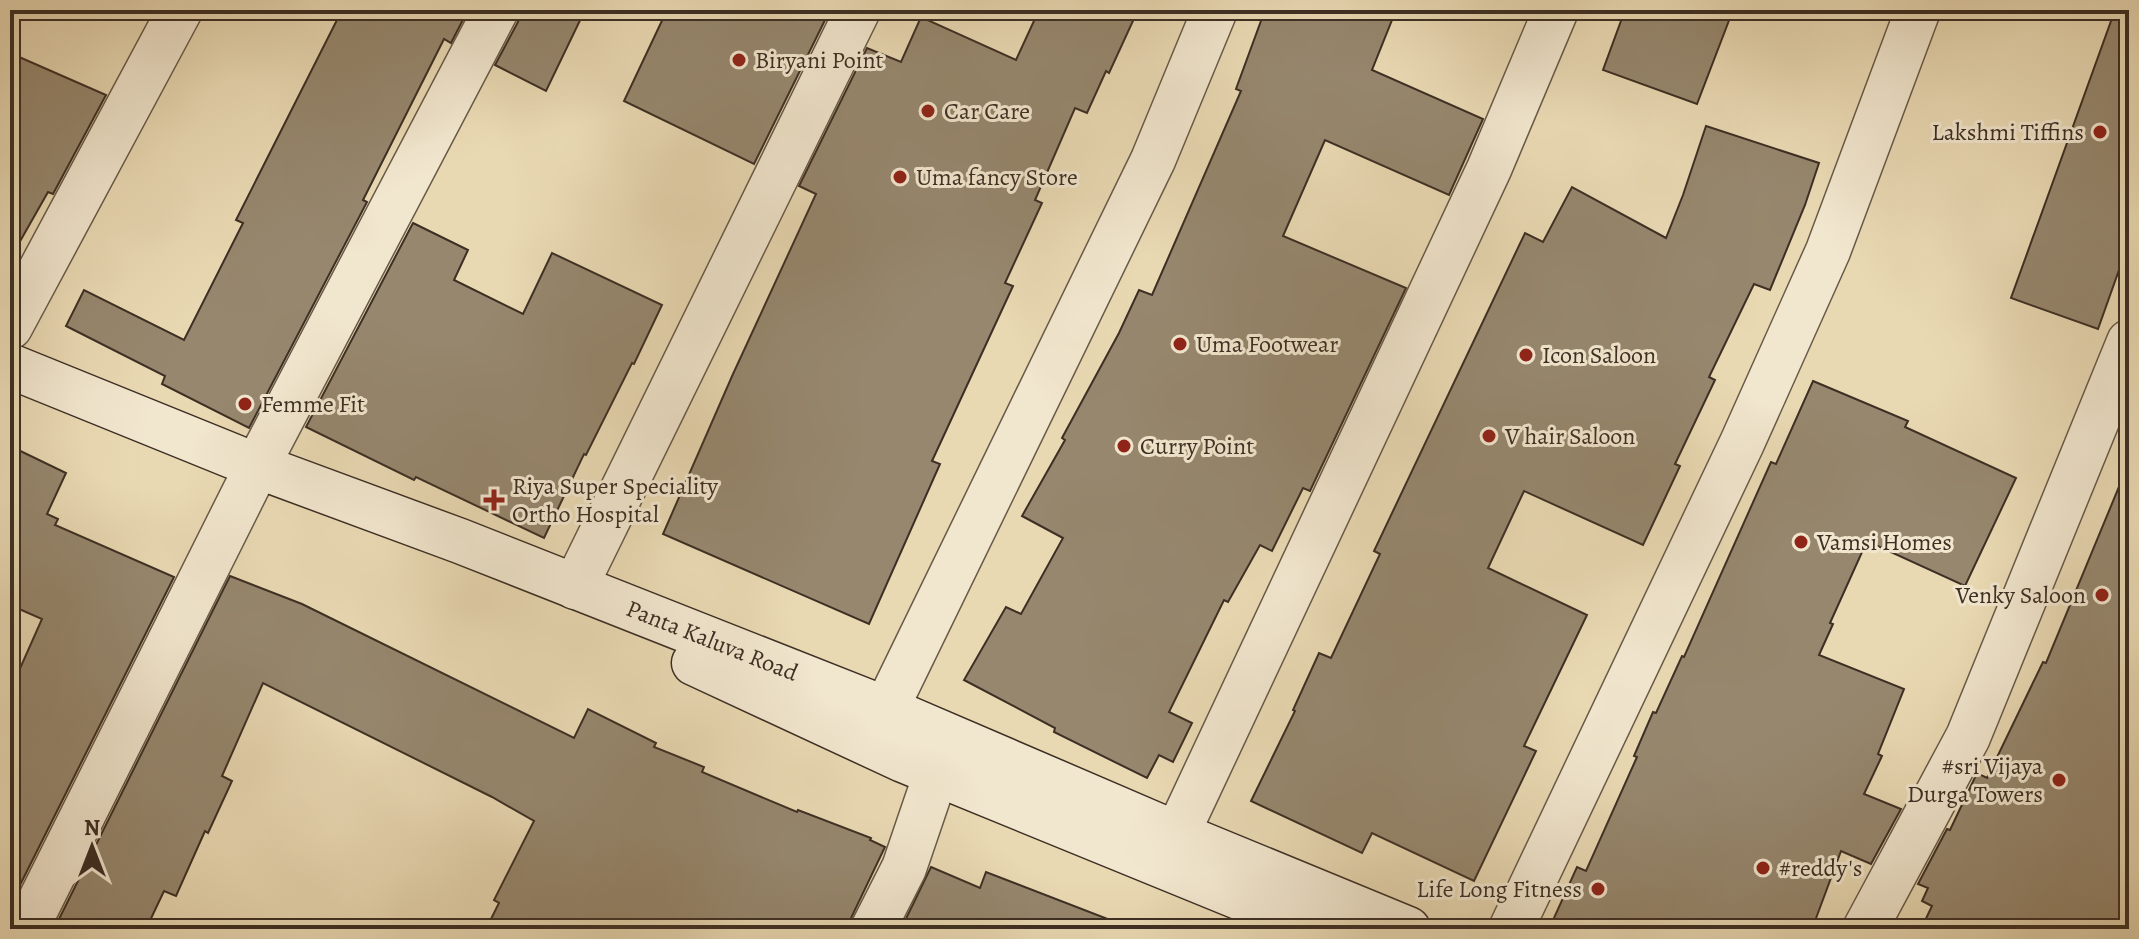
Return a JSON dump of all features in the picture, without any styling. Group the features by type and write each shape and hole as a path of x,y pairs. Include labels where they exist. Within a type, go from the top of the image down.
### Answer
{"street":[{"path":"10,327 180,10"},
{"path":"26,929 253,474 496,10"},
{"path":"575,587 858,10"},
{"path":"886,709 1153,160 1215,10"},
{"path":"1181,855 1489,169 1556,10"},
{"path":"1511,929 1742,443 1828,251 1918,10"},
{"path":"1865,929 1968,737 2129,342"},
{"name":"Panta Kaluva Road","path":"10,366 253,474 616,627 936,774 1408,929"},
{"name":"Panta Kaluva Road","path":"10,391 460,541 886,709 1181,855 1317,929"},
{"path":"873,929 904,868 936,774"}],"building":[{"path":"342,10 468,10 451,43 444,39 363,200 367,202 249,428 162,384 165,376 66,326 84,290 184,340 243,223 236,220"},
{"path":"521,10 585,10 546,91 495,65 518,22"},
{"name":"Biryani Point","path":"667,10 830,10 754,164 624,101"},
{"path":"1039,10 1138,10 1087,113 1075,108 1035,200 1042,203 1005,283 1013,286 932,461 940,464 869,624 663,534 816,194 799,186 867,48 901,62 921,17 1016,60"},
{"path":"1265,10 1396,10 1372,70 1483,119 1449,195 1325,140 1283,236 1406,288 1310,491 1303,488 1272,551 1260,545 1228,602 1224,600 1169,712 1192,723 1173,762 1159,755 1147,778 1054,732 1055,728 964,680 1006,607 1021,614 1063,538 1022,516 1065,440 1062,438 1139,290 1152,295 1241,91 1236,89"},
{"path":"1625,10 1733,10 1697,104 1603,70"},
{"path":"2115,10 2129,10 2129,242 2098,329 2011,298"},
{"path":"10,53 106,95 53,194 48,192 10,259"},
{"path":"1706,126 1819,163 1770,290 1754,284 1709,377 1715,380 1675,464 1680,466 1643,545 1524,491 1488,568 1587,615 1524,746 1536,751 1474,881 1372,833 1362,853 1251,801 1295,711 1319,653 1331,658 1380,554 1374,551 1525,233 1543,242 1572,187 1666,238"},
{"path":"413,223 468,250 454,280 523,314 552,253 662,305 544,538 306,427"},
{"path":"1813,381 1908,421 1905,427 2016,478 1965,586 1867,541 1830,623 1833,624 1819,655 1904,689 1878,754 1882,756 1864,794 1901,809 1871,864 1841,851 1812,929 1549,929 1577,867 1586,871 1637,757 1634,756 1653,712 1656,713 1684,657 1771,462 1776,464"},
{"path":"10,446 66,473 47,514 58,519 55,525 174,577 18,889 10,884 10,691 42,619 10,605"},
{"path":"2128,465 2129,929 1921,929 1932,906 1922,901 1928,888 1918,884 1947,829 1950,830 1977,773 1987,778 2043,662 2046,663"},
{"path":"230,576 302,604 574,738 588,709 656,743 654,747 704,767 702,772 797,812 871,838 885,847 848,929 486,929 499,903 494,900 534,821 263,683 222,776 232,781 176,896 164,891 146,929 54,929"},
{"path":"931,867 980,888 986,872 1126,926 1125,929 901,929"}],"place":[{"name":"Biryani Point","path":"739,60"},
{"name":"Car Care","path":"928,111"},
{"name":"Lakshmi Tiffins","path":"2100,132"},
{"name":"Uma fancy Store","path":"900,177"},
{"name":"Uma Footwear","path":"1180,344"},
{"name":"Icon Saloon","path":"1526,355"},
{"name":"Femme Fit","path":"245,404"},
{"name":"V hair Saloon","path":"1489,436"},
{"name":"Curry Point","path":"1124,446"},
{"name":"Riya Super Speciality Ortho Hospital","path":"494,500"},
{"name":"Vamsi Homes","path":"1801,542"},
{"name":"Venky Saloon","path":"2102,595"},
{"name":"#sri Vijaya Durga Towers","path":"2059,780"},
{"name":"#reddy's","path":"1763,868"},
{"name":"Life Long Fitness","path":"1598,889"}]}
